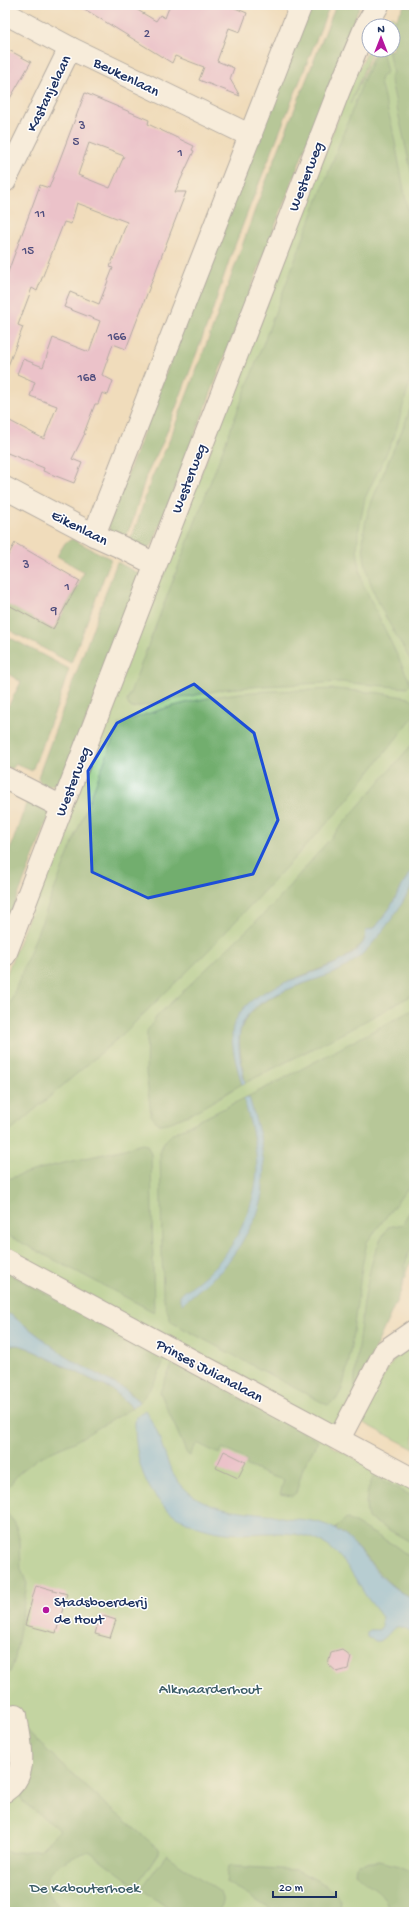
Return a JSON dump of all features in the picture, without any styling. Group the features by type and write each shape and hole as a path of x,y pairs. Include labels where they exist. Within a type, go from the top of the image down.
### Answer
{"street":[{"path":"94,535 301,5"},
{"name":"Westerweg","path":"5,955 338,90 365,28 378,5"},
{"name":"Beukenlaan","path":"5,13 70,48 251,136"},
{"name":"Kastanjelaan","path":"5,181 70,48"},
{"name":"Eikenlaan","path":"5,488 94,535 156,564"},
{"path":"5,778 62,807"},
{"name":"Prinses Julianalaan","path":"5,1260 414,1480"},
{"path":"339,1439 385,1351 414,1331"},
{"path":"5,1791 19,1773 22,1756 16,1716"}],"highlighted area":[{"path":"194,684 254,733 278,820 253,874 148,898 92,872 88,771 117,723"}],"green space":[{"path":"305,5 330,5 250,206 163,442 146,476 132,523 124,539 113,534 108,526"},
{"path":"336,5 360,5 153,544 146,549 129,542 137,523 152,477 168,444 216,319 257,204"},
{"path":"404,6 414,8 414,184 390,77 393,74 390,58 401,58 401,18 397,18"},
{"name":"Alkmaarderhout","path":"401,22 414,29 414,1256 408,1267 400,1293 330,1445 414,1490 414,1912 5,1912 5,978 161,576 163,577 165,573 163,572 354,77 364,58 369,58 350,104 371,58 401,58"},
{"path":"373,58 384,58 387,72 381,77 380,82 392,126 414,243 414,359 410,382 394,437 365,498 358,533 357,550 362,582 411,684 407,688 341,682 225,689 132,708 129,706 127,701 364,79"},
{"path":"414,393 414,666 378,602 366,567 363,549 364,531 368,513 406,420"},
{"path":"72,539 111,559 71,663 5,628 5,602 54,630 84,572 57,556 65,543"},
{"path":"117,562 142,575 62,782 46,787 40,783 38,777"},
{"path":"5,635 69,669 57,706 32,771 16,764 12,769 5,766 5,712 21,682 5,672"},
{"path":"335,689 380,693 410,698 414,701 414,716 341,808 206,953 123,1034 5,1135 5,1016 119,724 178,705 226,695 263,691"},
{"path":"414,742 414,865 390,908 376,927 367,931 363,943 341,961 266,991 240,1013 236,1062 242,1084 188,1115 177,1120 158,1124 151,1115 146,1072 147,1031 157,1016 271,907"},
{"path":"33,799 50,814 5,929 5,864 26,804"},
{"path":"414,880 414,994 347,1031 245,1083 239,1042 240,1031 247,1016 264,1002 284,991 340,970 396,912"},
{"path":"414,1009 414,1180 367,1242 362,1267 349,1361 342,1389 336,1400 327,1405 171,1322 163,1297 160,1153 163,1143 172,1134 275,1083"},
{"path":"142,1144 147,1145 151,1154 154,1312 5,1234 5,1180 39,1169"},
{"path":"414,1202 414,1244 407,1257 401,1291 354,1395 356,1363 363,1309 374,1256 382,1236 388,1227 403,1224"},
{"path":"5,1272 165,1359 154,1382 144,1397 139,1402 131,1393 69,1359 11,1315 5,1313"},
{"path":"414,1337 414,1449 360,1421 377,1387 390,1366"},
{"path":"5,1345 19,1345 28,1348 113,1390 132,1408 74,1442 38,1458 19,1473 5,1491"},
{"path":"174,1363 318,1441 303,1468 296,1493 292,1496 280,1494 284,1480 265,1474 246,1465 248,1461 223,1448 219,1454 197,1443 190,1456 187,1454 160,1392 171,1366"},
{"path":"374,1476 414,1497 414,1544 368,1518 366,1507 367,1496"},
{"path":"5,1511 15,1523 20,1541 21,1569 27,1584 15,1659 10,1672 5,1673"},
{"path":"346,1518 394,1545 414,1560 414,1600 406,1596 392,1585 361,1551 335,1529"},
{"path":"5,1710 16,1754 5,1784"},
{"path":"23,1728 104,1803 160,1850 136,1886 89,1851 60,1864 49,1875 46,1882 44,1890 66,1912 5,1912 5,1849 9,1853 40,1850 60,1830 23,1802 18,1786"},
{"path":"166,1855 220,1892 223,1902 217,1912 168,1912 168,1908 141,1889"},
{"path":"379,1861 400,1866 414,1873 414,1912 390,1912 387,1903 379,1892 360,1878 355,1872 358,1864"},
{"path":"228,1866 297,1870 328,1886 341,1900 340,1912 275,1912 226,1882"}],"water":[{"path":"414,865 414,880 408,894 387,925 362,954 340,970 267,999 254,1008 245,1018 239,1037 240,1057 245,1083 242,1084 234,1054 232,1030 244,1008 259,996 276,986 316,972 351,955 363,943 366,931 376,927 390,908"},
{"path":"249,1097 260,1136 264,1166 262,1199 256,1217 240,1245 222,1270 182,1304 180,1295 207,1274 223,1257 238,1234 249,1209 256,1183 257,1161 251,1125 244,1099"},
{"path":"5,1313 11,1315 69,1359 126,1390 139,1402 132,1408 113,1390 28,1348 19,1345 5,1345"},
{"path":"145,1410 158,1433 170,1468 184,1488 194,1496 216,1506 316,1522 327,1525 340,1532 352,1542 386,1581 414,1600 414,1633 401,1627 397,1627 380,1641 375,1641 367,1637 367,1633 370,1630 379,1630 382,1626 382,1617 337,1554 325,1544 313,1538 289,1533 240,1534 205,1529 186,1521 170,1511 157,1498 147,1483 140,1465 136,1445 135,1423 136,1417"}],"building":[{"path":"78,5 129,5 156,21 160,15 165,18 170,5 228,5 247,13 240,32 229,28 217,61 234,68 230,79 240,96 199,80 204,67 175,56 172,63"},
{"path":"5,48 31,62 5,107"},
{"path":"85,93 149,120 148,124 194,146 192,150 194,151 175,192 186,192 126,349 113,344 102,375 113,381 108,395 102,393 98,404 95,404 85,433 72,459 82,463 74,483 43,471 44,468 5,452 5,431 10,421 44,439 57,406 30,396 35,382 17,374 23,359 43,367 53,338 89,352 100,321 64,307 70,292 99,304 113,268 110,267 127,222 77,203 71,224 64,222 37,291 32,288 18,325 23,327 5,371 5,280 40,185 49,188","holes":["89,143 124,156 110,188 78,175"]},
{"path":"15,543 80,581 53,629 5,603 5,561"},
{"path":"224,1451 246,1462 238,1478 216,1468"},
{"name":"Stadsboerderij de Hout","path":"36,1585 67,1594 56,1633 25,1625"},
{"path":"100,1615 116,1620 110,1638 95,1634"},
{"path":"342,1650 351,1657 348,1669 337,1672 328,1664 331,1653"}],"place":[{"name":"Stadsboerderij de Hout","path":"46,1610"}],"park label":[{"name":"De Kabouterhoek","path":"85,1887"}]}
